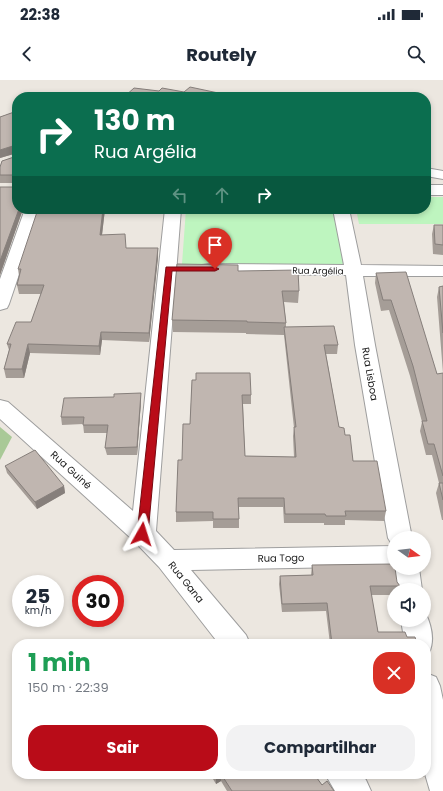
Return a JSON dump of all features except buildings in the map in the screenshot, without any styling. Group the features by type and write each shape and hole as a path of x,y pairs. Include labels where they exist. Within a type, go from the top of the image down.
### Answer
{"street":[{"path":"431,173 443,175"},
{"path":"431,190 443,190"},
{"path":"0,304 31,214"},
{"path":"142,534 182,269 174,214"},
{"name":"Rua Lisboa","path":"342,214 354,271 365,346 399,531"},
{"name":"Rua Argélia","path":"182,269 443,271"},
{"name":"Rua Guiné","path":"0,407 142,534"},
{"name":"Rua Gana","path":"142,534 168,560 232,639"},
{"name":"Rua Togo","path":"168,560 387,556"},
{"path":"416,627 418,639"},
{"path":"431,715 443,785"},
{"path":"346,779 355,791"}],"green space":[{"path":"431,197 443,197 443,224 359,224 357,214 431,214"},
{"path":"186,214 336,214 345,265 182,264"},
{"path":"0,427 12,437 0,460"}],"route":[{"path":"142,534 169,269 215,269"}]}
